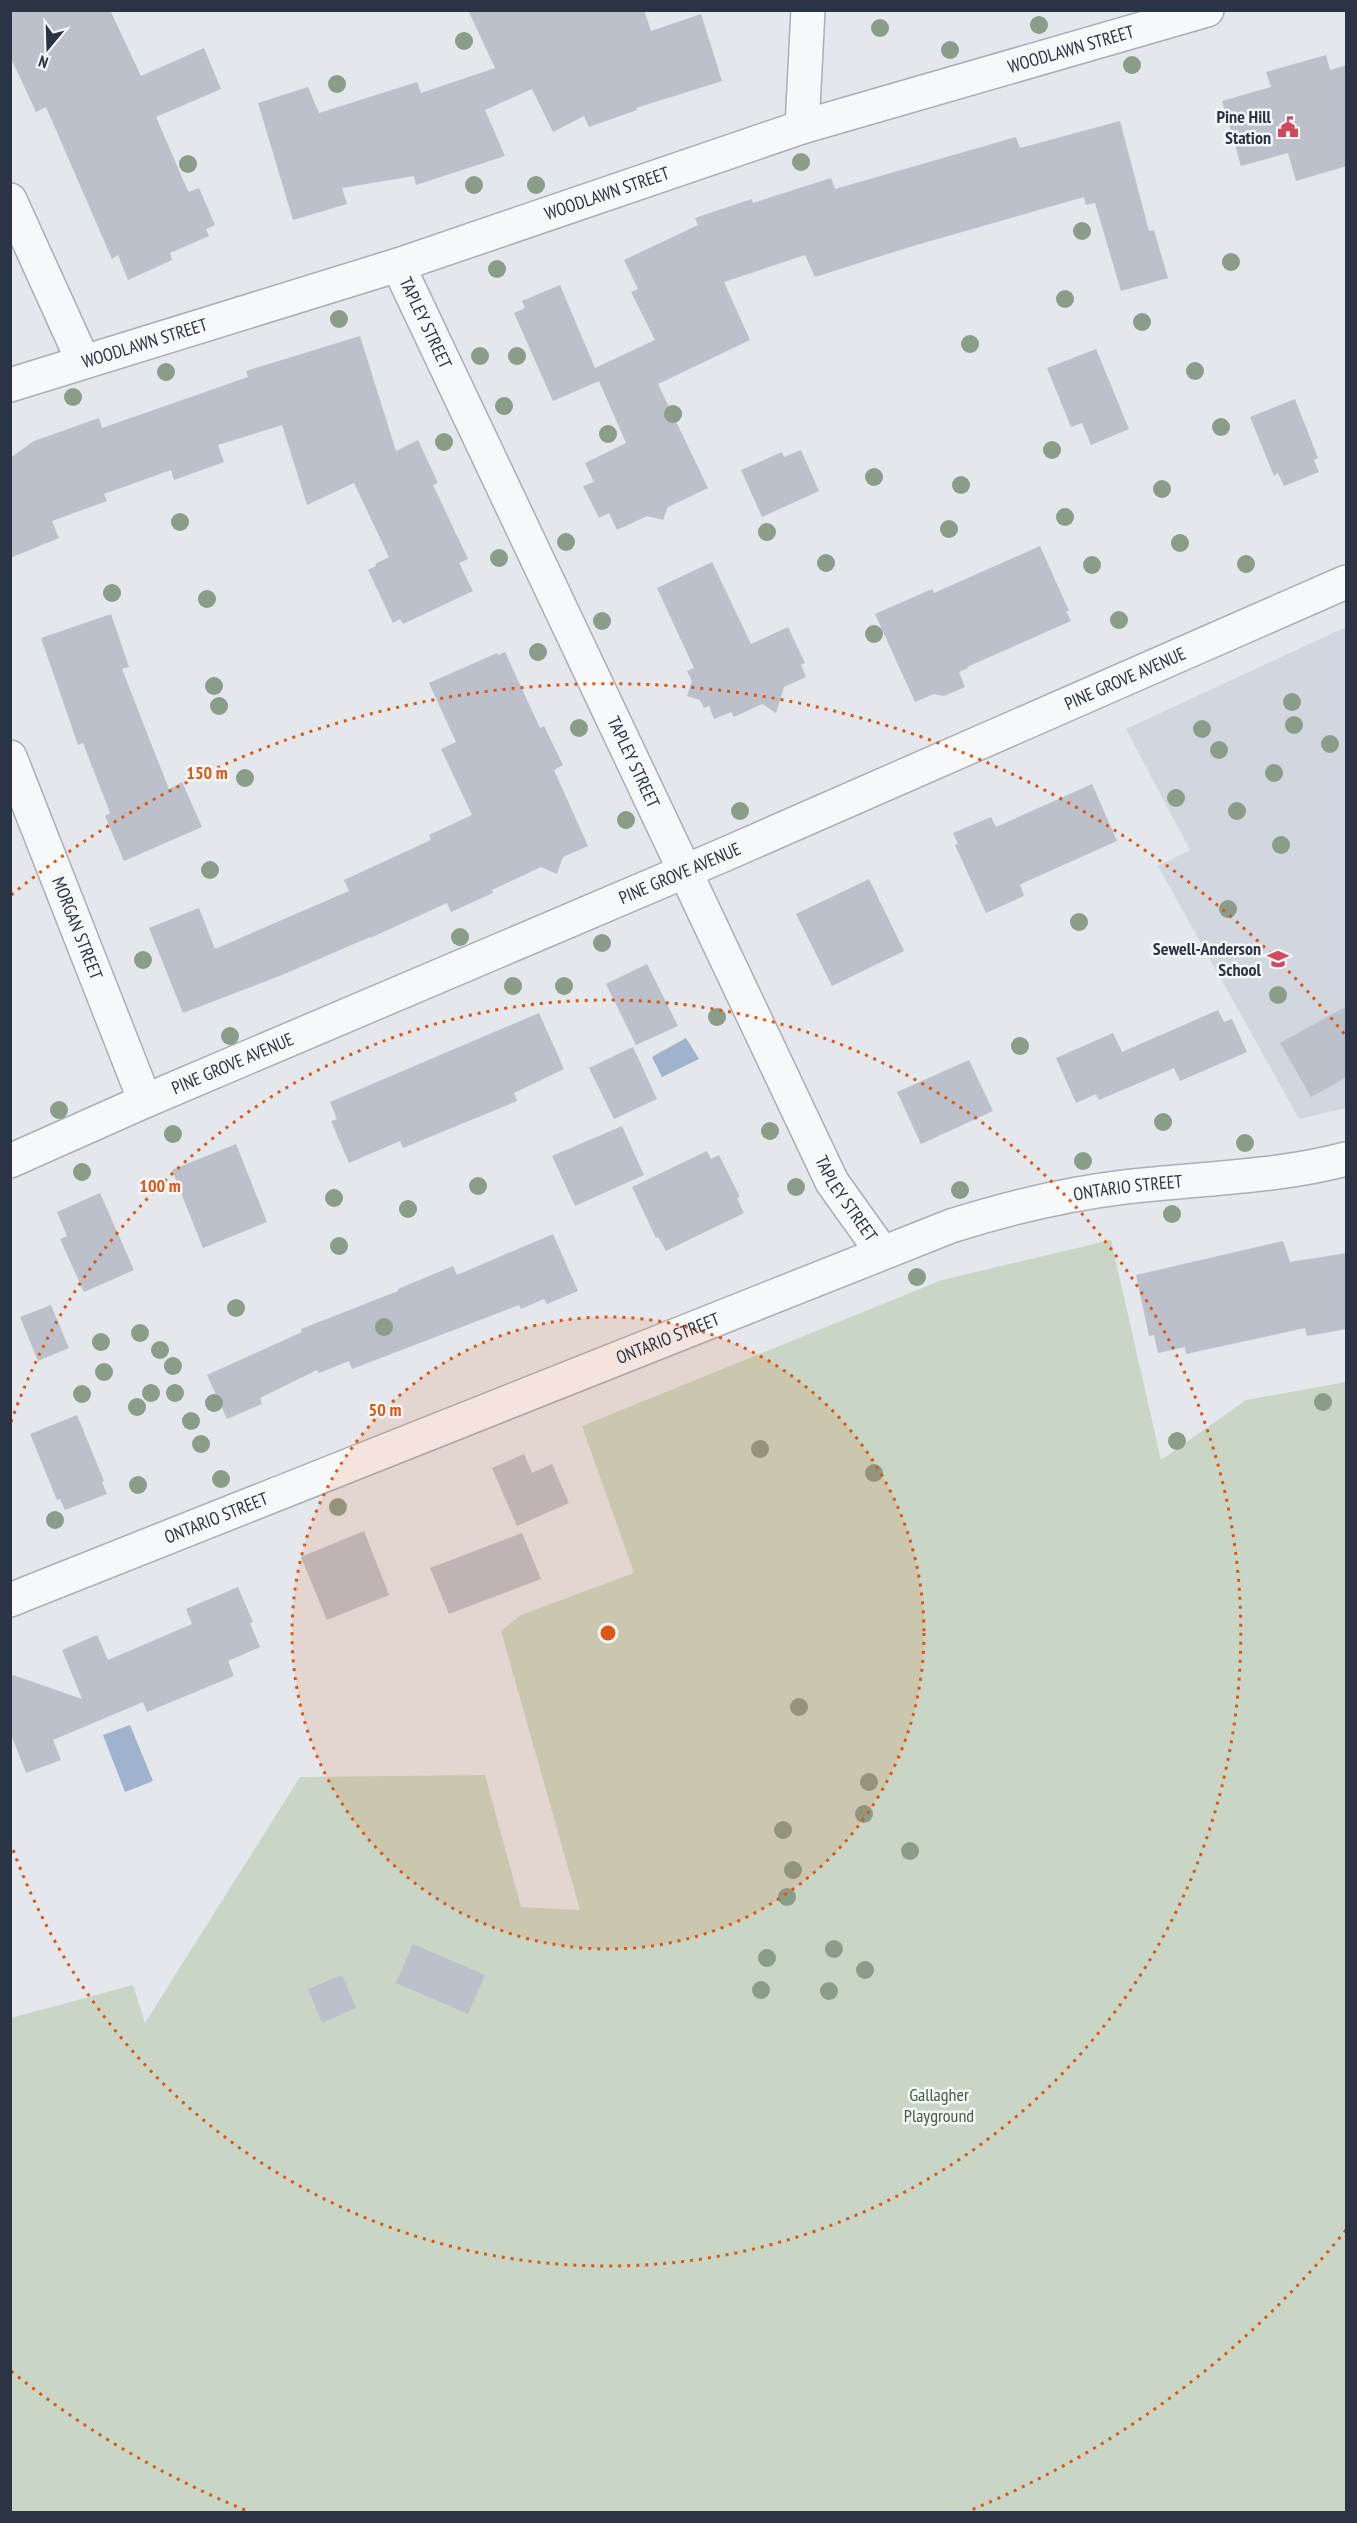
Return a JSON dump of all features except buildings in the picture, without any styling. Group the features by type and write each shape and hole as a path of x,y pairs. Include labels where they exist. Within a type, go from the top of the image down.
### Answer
{"street":[{"path":"802,127 808,10"},
{"name":"WOODLAWN STREET","path":"10,385 398,265 802,127 1207,10"},
{"path":"10,200 83,362"},
{"name":"TAPLEY STREET","path":"398,265 832,1182 882,1252"},
{"name":"PINE GROVE AVENUE","path":"10,1161 1347,582"},
{"name":"MORGAN STREET","path":"10,757 146,1101"},
{"name":"ONTARIO STREET","path":"10,1600 951,1226 1036,1202 1123,1187 1270,1173 1347,1159"}],"shaded area":[{"name":"Sewell-Anderson School","path":"1346,627 1346,1108 1299,1119 1158,866 1190,850 1126,729"}],"green space":[{"name":"Gallagher Playground","path":"1111,1240 1161,1460 1246,1400 1346,1382 1346,2512 11,2512 11,2018 133,1985 145,2023 300,1777 485,1775 521,1907 580,1910 501,1631 521,1615 634,1573 582,1426 942,1280"}],"water":[{"path":"686,1038 699,1059 662,1077 652,1057"},
{"path":"130,1725 153,1781 125,1792 103,1735"}],"place":[{"name":"Pine Hill Station","path":"1288,127"},
{"name":"Sewell-Anderson School","path":"1278,959"}]}
